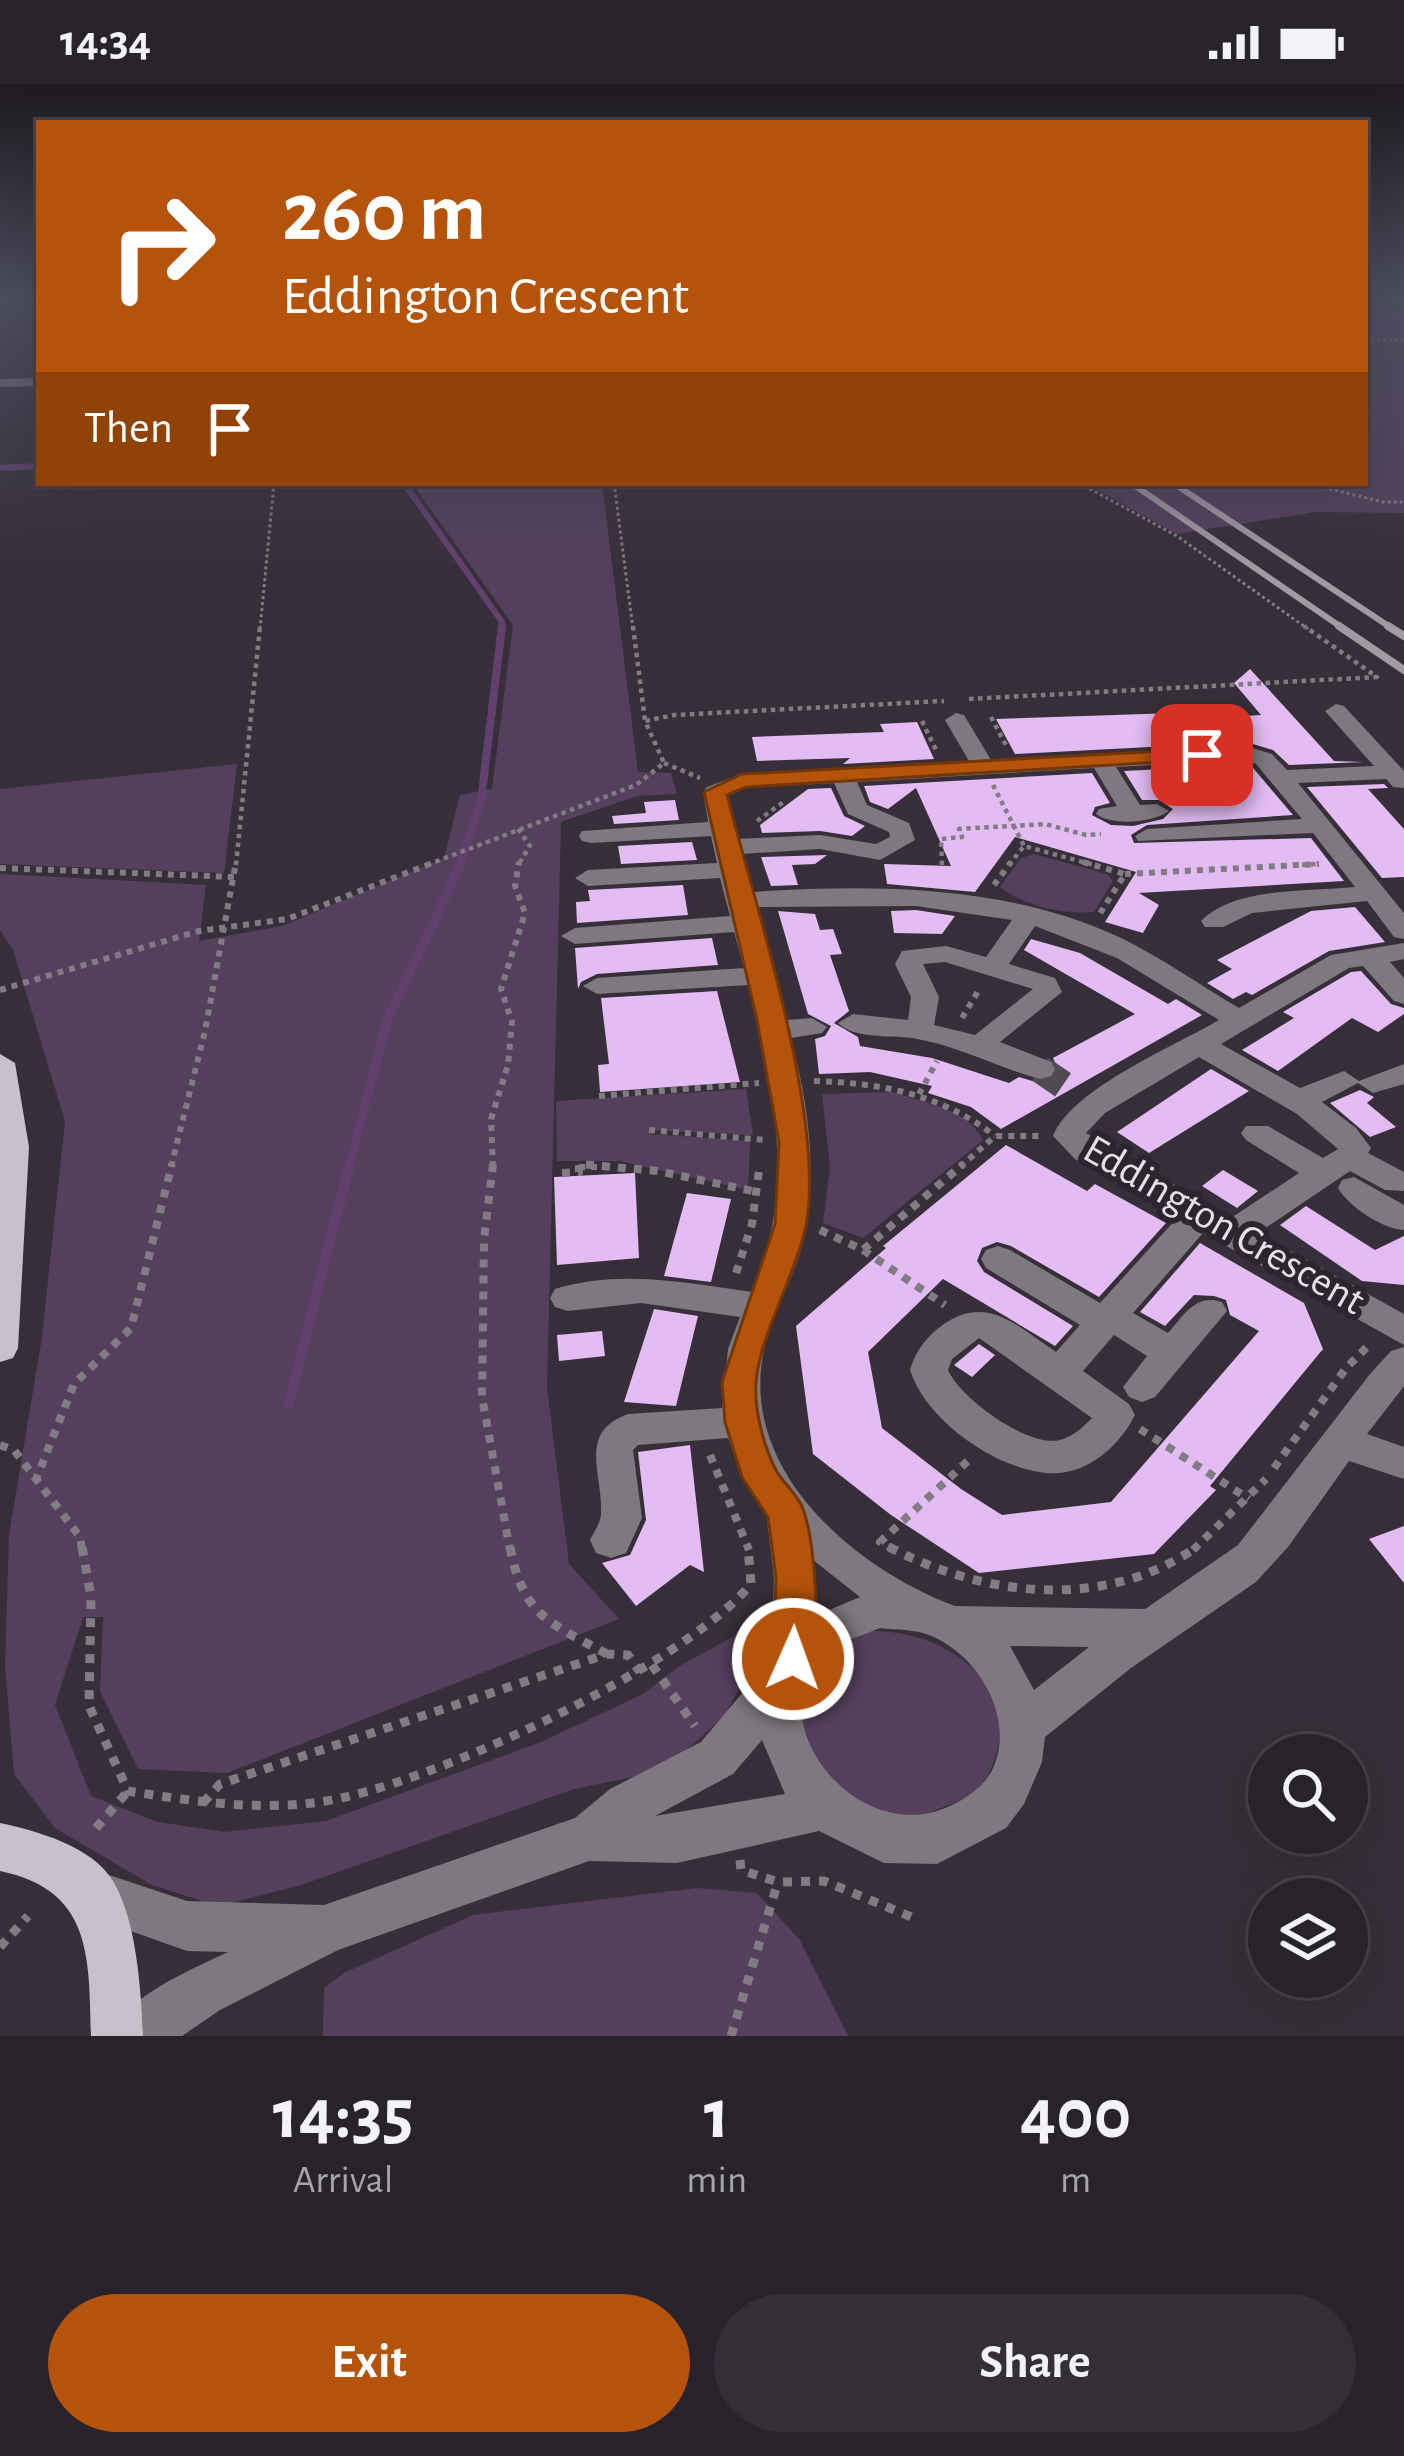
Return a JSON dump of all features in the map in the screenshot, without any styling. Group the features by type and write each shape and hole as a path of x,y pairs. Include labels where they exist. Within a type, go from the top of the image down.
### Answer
{"main road":[{"path":"0,1063 13,1147 0,1348"},
{"path":"10,1840 94,1895 115,1978 117,2036"}],"street":[{"path":"1336,711 1398,778"},
{"path":"956,719 984,768"},
{"path":"786,1512 795,1577 788,1670 778,1713 783,1747 798,1779 823,1808 858,1830 899,1840 940,1838 976,1823 1004,1797 1020,1763 1024,1726 1017,1696 1002,1667 980,1643 844,1563 786,1512 760,1477 742,1422 739,1382 791,1224 793,1142 772,1030 715,792 720,786 742,781 1246,753 1264,759 1281,777 1404,931"},
{"path":"1101,761 1133,812"},
{"path":"588,878 729,848 820,842 880,852 903,840 900,828 857,809 843,776"},
{"path":"1281,777 1398,778"},
{"path":"1147,836 1319,825"},
{"path":"591,836 729,848"},
{"path":"575,936 865,893 980,905 1087,934 1240,1021"},
{"path":"1214,921 1246,906 1373,893"},
{"path":"993,967 1028,917"},
{"name":"Eddington Crescent","path":"1400,1339 1236,1234 1086,1151 1069,1136 1082,1098 1200,1045 1341,961 1404,951"},
{"path":"916,1030 928,1013 928,1001 909,964 912,957 946,955 1050,988 991,1032 983,1046"},
{"path":"1369,955 1402,1009"},
{"path":"597,986 759,976"},
{"path":"853,1023 916,1030 983,1046 1040,1069"},
{"path":"772,1030 812,1027"},
{"path":"1200,1045 1349,1138 1371,1185"},
{"path":"1296,1102 1404,1074"},
{"path":"1257,1133 1371,1185"},
{"path":"1236,1234 1254,1216 1371,1185"},
{"path":"1059,1373 1200,1214"},
{"path":"998,1259 1172,1353"},
{"path":"568,1298 640,1290 762,1307"},
{"path":"1129,1401 1059,1373 988,1326 973,1323 935,1353 929,1367 944,1400 1017,1448 1047,1457 1084,1449 1129,1401 1209,1311"},
{"path":"1024,1726 1151,1629 1213,1594 1254,1556 1311,1487 1400,1339"},
{"path":"611,1540 622,1518 614,1446 618,1437 628,1430 742,1422"},
{"path":"1340,1439 1382,1459 1404,1462"},
{"path":"136,2036 202,1992 327,1929 589,1837 627,1806 717,1757 815,1634 844,1617 878,1610 933,1618 1151,1629"},
{"path":"589,1837 626,1843 739,1830 823,1808"},
{"path":"94,1895 188,1925 327,1929"}],"path":[{"path":"35,1482 74,1384 131,1328 205,1030 235,877 274,486"},
{"path":"614,486 645,721 664,763 720,786"},
{"path":"645,721 1376,677 1304,621 1177,536 1085,486"},
{"path":"1318,486 1383,502 1404,502"},
{"path":"0,990 200,931 287,919 636,785 664,763"},
{"path":"984,768 1024,846 1125,874 1349,862"},
{"path":"942,866 941,839 962,837 959,829 1045,824 1086,835 1134,831 1147,836"},
{"path":"517,829 530,846 513,875 514,893 525,913 501,989 512,1022 508,1065 491,1119 482,1397 514,1575 539,1617 608,1654"},
{"path":"980,905 1024,846"},
{"path":"0,868 235,877"},
{"path":"1087,934 1125,874"},
{"path":"816,1081 898,1088 950,1104 995,1136 1069,1136"},
{"path":"599,1096 753,1083"},
{"path":"649,1130 793,1142"},
{"path":"863,1250 995,1136"},
{"path":"562,1173 579,1172 579,1164 614,1164 758,1192"},
{"path":"791,1224 820,1230 863,1250 973,1323"},
{"path":"995,1434 880,1542 912,1561 959,1579 1067,1589 1122,1583 1170,1564 1249,1499 1346,1368 1400,1339"},
{"path":"1129,1401 1249,1499"},
{"path":"0,1444 14,1450 80,1538 91,1597 89,1706 128,1791"},
{"path":"128,1791 243,1809 347,1797 421,1772 640,1673 698,1636 751,1586"},
{"path":"203,1803 220,1784 608,1654 628,1654 640,1673"},
{"path":"96,1828 128,1791"},
{"path":"731,2036 778,1882"},
{"path":"0,1947 28,1916"}],"shaded area":[{"path":"1368,386 1404,386 1404,513 1316,512 1177,534 1090,486 1368,486"},
{"path":"414,486 602,486 638,772 671,773 677,794 637,796 561,822 547,1388 569,1564 619,1619 227,1773 138,1769 100,1691 103,1617 83,1617 55,1705 91,1796 158,1822 225,1832 326,1821 541,1742 643,1694 678,1667 763,1620 756,1655 726,1714 690,1747 648,1774 574,1789 301,1885 218,1906 152,1885 55,1828 14,1774 5,1666 9,1535 42,1337 65,1121 13,950 0,930 0,874 206,885 199,941 282,926 444,858 460,795 492,789 513,625"},
{"path":"237,764 224,873 0,864 0,789"},
{"path":"1034,854 1107,874 1113,881 1094,912 1032,904 1000,887 1021,858"},
{"path":"746,1089 753,1135 649,1130 650,1134 750,1141 748,1190 619,1161 557,1161 556,1101"},
{"path":"892,1092 956,1114 983,1140 863,1238 823,1223 830,1168 822,1094"},
{"path":"873,1631 929,1641 953,1653 990,1690 998,1714 999,1741 981,1785 963,1799 915,1818 897,1819 867,1809 821,1776 801,1717 805,1683 823,1657"},
{"path":"697,1888 757,1893 799,1939 848,2036 323,2036 324,1988 344,1973 473,1915"}],"building":[{"path":"1250,669 1334,761 1364,762 1289,765 1273,750 1246,742 1015,754 996,719 1175,713 1181,720 1261,715 1234,683"},
{"path":"917,722 934,759 843,764 850,758 757,761 752,737 884,732 880,724"},
{"path":"1253,768 1293,815 1147,825 1131,835 1134,843 1311,838 1344,881 1139,893 1159,905 1143,933 1105,922 1136,872 1015,837 975,892 887,884 884,864 951,866 916,788 888,809 870,802 864,786 1092,773 1110,803 1095,807 1092,815 1111,825 1133,826 1163,819 1173,809 1159,800 1142,800 1124,771"},
{"path":"1384,784 1388,788 1368,789 1404,829 1404,877 1382,878 1307,787"},
{"path":"831,788 844,816 865,826 852,836 820,831 762,833 760,825 808,789"},
{"path":"675,800 679,820 614,824 612,816 646,813 644,802"},
{"path":"692,842 697,860 621,864 618,846"},
{"path":"827,855 815,864 792,865 798,885 771,886 761,857"},
{"path":"683,885 688,915 577,923 576,902 590,901 588,890"},
{"path":"1355,907 1385,942 1329,951 1252,995 1246,992 1233,999 1207,983 1232,969 1217,960 1311,911"},
{"path":"778,911 815,914 820,930 833,929 842,954 830,955 849,1011 834,1023 858,1037 860,1046 932,1058 1009,1083 1019,1077 1039,1083 1052,1080 1059,1071 1053,1058 1135,1014 1024,950 1031,939 1080,953 1168,1004 1176,999 1202,1015 1001,1129 971,1107 928,1093 932,1086 870,1072 819,1074 815,1039 825,1036 831,1026 808,1014"},
{"path":"891,911 955,916 942,934 894,933"},
{"path":"712,938 718,965 597,974 581,982 578,989 575,948"},
{"path":"1361,971 1391,1004 1404,1008 1404,1014 1378,1032 1352,1018 1278,1071 1242,1050 1294,1018 1283,1012 1351,972"},
{"path":"717,991 740,1082 600,1092 598,1065 609,1064 601,998"},
{"path":"1211,1069 1249,1091 1149,1153 1117,1132"},
{"path":"1360,1090 1374,1097 1367,1103 1396,1127 1370,1137 1330,1103"},
{"path":"1006,1145 1087,1191 1095,1184 1166,1223 1099,1297 1011,1246 997,1242 982,1248 977,1261 984,1272 1073,1326 1055,1346 943,1279 868,1352 882,1428 961,1489 1002,1515 1111,1502 1259,1331 1230,1315 1226,1300 1214,1296 1194,1295 1165,1326 1140,1312 1200,1243 1304,1303 1323,1349 1210,1486 1216,1490 1154,1554 979,1573 891,1515 813,1454 796,1326 886,1248 883,1246"},
{"path":"1223,1170 1258,1191 1237,1208 1202,1186"},
{"path":"635,1173 639,1258 557,1265 554,1177"},
{"path":"687,1193 731,1199 711,1282 664,1276"},
{"path":"1306,1206 1375,1250 1404,1236 1404,1285 1362,1281 1280,1225"},
{"path":"654,1309 698,1316 676,1406 624,1402"},
{"path":"602,1331 605,1356 559,1361 557,1335"},
{"path":"979,1344 995,1355 972,1377 954,1365"},
{"path":"690,1445 704,1572 690,1565 636,1606 602,1563 630,1555 646,1520 638,1452"},
{"path":"1404,1526 1404,1583 1369,1539"}],"waterway":[{"path":"0,468 36,466"},
{"path":"406,486 502,622 501,629"},
{"path":"460,865 481,801 502,626"},
{"path":"349,1167 387,1020 462,862"},
{"path":"288,1405 350,1164"}],"tunnel":[{"path":"1040,1069 1069,1089"}],"railway":[{"path":"1135,486 1344,629"},
{"path":"1178,486 1393,629"},
{"path":"1339,626 1404,670"},
{"path":"1388,626 1404,636"}],"route":[{"path":"793,1659 795,1577 786,1512 760,1477 742,1422 739,1382 791,1224 793,1142 770,1020 715,792 729,782 742,781 1202,755"}]}
